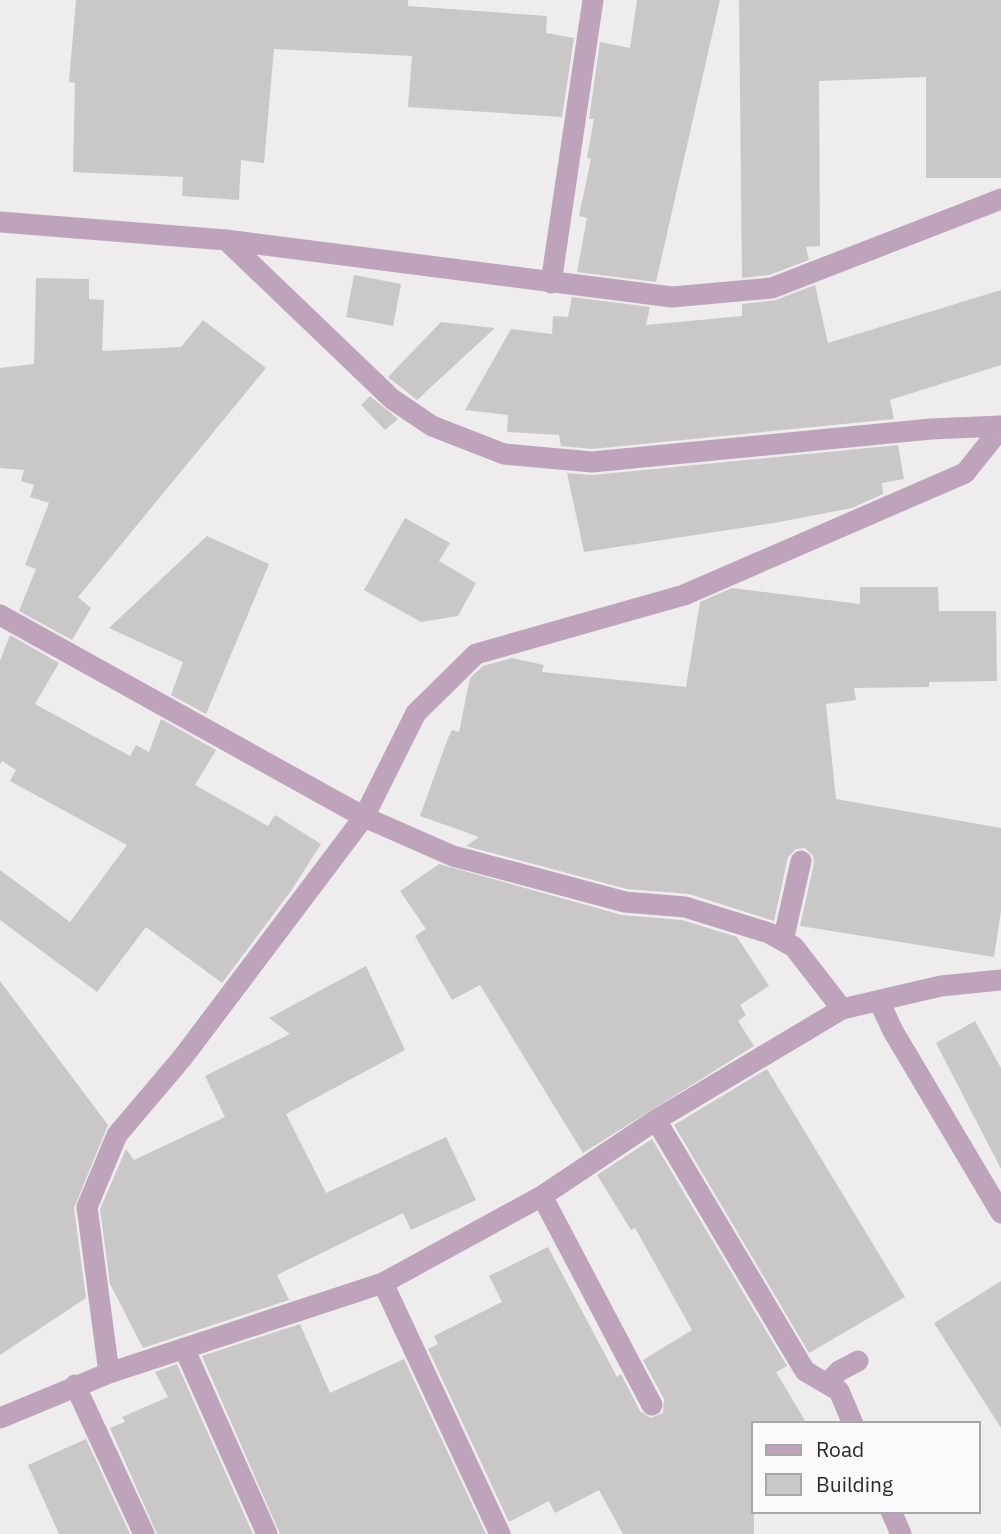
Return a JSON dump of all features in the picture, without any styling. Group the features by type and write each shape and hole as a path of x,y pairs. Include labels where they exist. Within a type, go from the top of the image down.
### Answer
{"street":[{"path":"551,283 593,0"},
{"path":"0,222 226,240 671,297 772,288 1001,199"},
{"path":"226,240 392,399 432,426 504,454 592,462 931,429 1001,427"},
{"path":"109,1373 87,1207 117,1135 183,1057 364,817 415,713 476,654 684,595 965,473 1001,427"},
{"path":"0,615 364,817 453,856 625,902 685,907 769,933 794,947 842,1009"},
{"path":"783,941 801,861"},
{"path":"0,1418 109,1373 383,1283 542,1196 656,1120 842,1009 941,986 1001,980"},
{"path":"879,1001 893,1031 1001,1213"},
{"path":"656,1120 805,1371 839,1391 852,1422"},
{"path":"542,1196 652,1405"},
{"path":"383,1283 500,1534"},
{"path":"184,1348 267,1534"},
{"path":"827,1384 839,1371 858,1361"},
{"path":"75,1385 144,1534"},
{"path":"892,1513 901,1534"}],"building":[{"path":"76,0 408,0 408,6 547,16 546,33 574,38 562,117 408,107 412,56 274,49 264,163 241,160 239,200 182,196 183,177 73,172 75,83 69,82"},
{"path":"637,0 720,0 656,282 577,272 587,218 579,216 591,159 587,158 594,119 589,119 600,42 630,48"},
{"path":"739,0 1001,0 1001,178 926,178 926,77 819,81 820,246 806,247 809,260 769,275 742,278"},
{"path":"354,275 401,284 393,326 346,317"},
{"path":"36,278 89,279 89,299 104,300 102,351 181,347 203,320 266,368 78,597 91,608 72,640 19,611 36,569 25,565 49,503 30,497 34,485 21,481 24,470 0,468 0,368 34,364"},
{"path":"815,285 828,343 1001,290 1001,365 890,400 894,419 592,449 561,446 559,435 507,432 508,415 465,410 511,329 552,334 553,316 568,317 572,297 650,307 646,325 742,316 742,304 776,300"},
{"path":"441,322 495,328 417,400 388,377"},
{"path":"370,396 398,419 385,430 361,405"},
{"path":"898,445 904,479 882,483 883,494 852,508 774,523 584,552 567,473 593,475"},
{"path":"405,518 450,543 439,561 476,583 458,616 421,622 364,590"},
{"path":"207,536 269,564 206,714 171,695 183,662 109,628"},
{"path":"860,587 938,587 939,611 996,611 997,681 929,682 929,687 854,688 856,700 826,704 836,799 1001,828 1001,911 994,957 800,926 814,863 813,856 805,848 796,849 788,857 774,921 689,894 627,889 466,846 479,837 420,816 448,738 452,730 459,732 470,678 483,666 512,658 544,665 542,672 686,687 700,602 732,588 860,604"},
{"path":"10,635 59,663 35,704 130,756 136,745 149,752 161,719 216,750 195,785 268,826 275,815 321,844 291,891 222,983 146,927 97,992 0,920 0,870 70,922 127,845 10,781 16,770 2,761 0,764 0,661"},
{"path":"439,864 622,915 682,920 737,937 769,986 740,1005 746,1015 738,1021 754,1046 583,1153 480,985 452,1000 415,936 426,929 400,891"},
{"path":"366,966 405,1050 286,1114 326,1193 446,1137 476,1200 411,1230 403,1213 277,1275 289,1300 143,1348 110,1284 100,1209 126,1149 134,1160 225,1117 205,1076 290,1034 269,1018"},
{"path":"0,981 108,1125 74,1208 86,1298 0,1355"},
{"path":"975,1021 1001,1068 1001,1169 936,1043"},
{"path":"767,1069 905,1297 809,1353 674,1125"},
{"path":"652,1139 787,1366 776,1372 806,1422 752,1422 754,1534 623,1534 599,1490 555,1513 549,1501 509,1522 428,1349 438,1344 434,1336 502,1302 489,1276 548,1247 617,1377 621,1374 640,1411 651,1418 663,1413 664,1399 643,1360 692,1330 635,1228 631,1230 597,1175"},
{"path":"1001,1281 1001,1428 934,1323"},
{"path":"300,1324 330,1393 404,1359 486,1534 280,1534 202,1356"},
{"path":"177,1364 253,1534 157,1534 110,1428 125,1422 122,1417 168,1397 155,1372"},
{"path":"86,1439 130,1534 59,1534 28,1465"}]}
